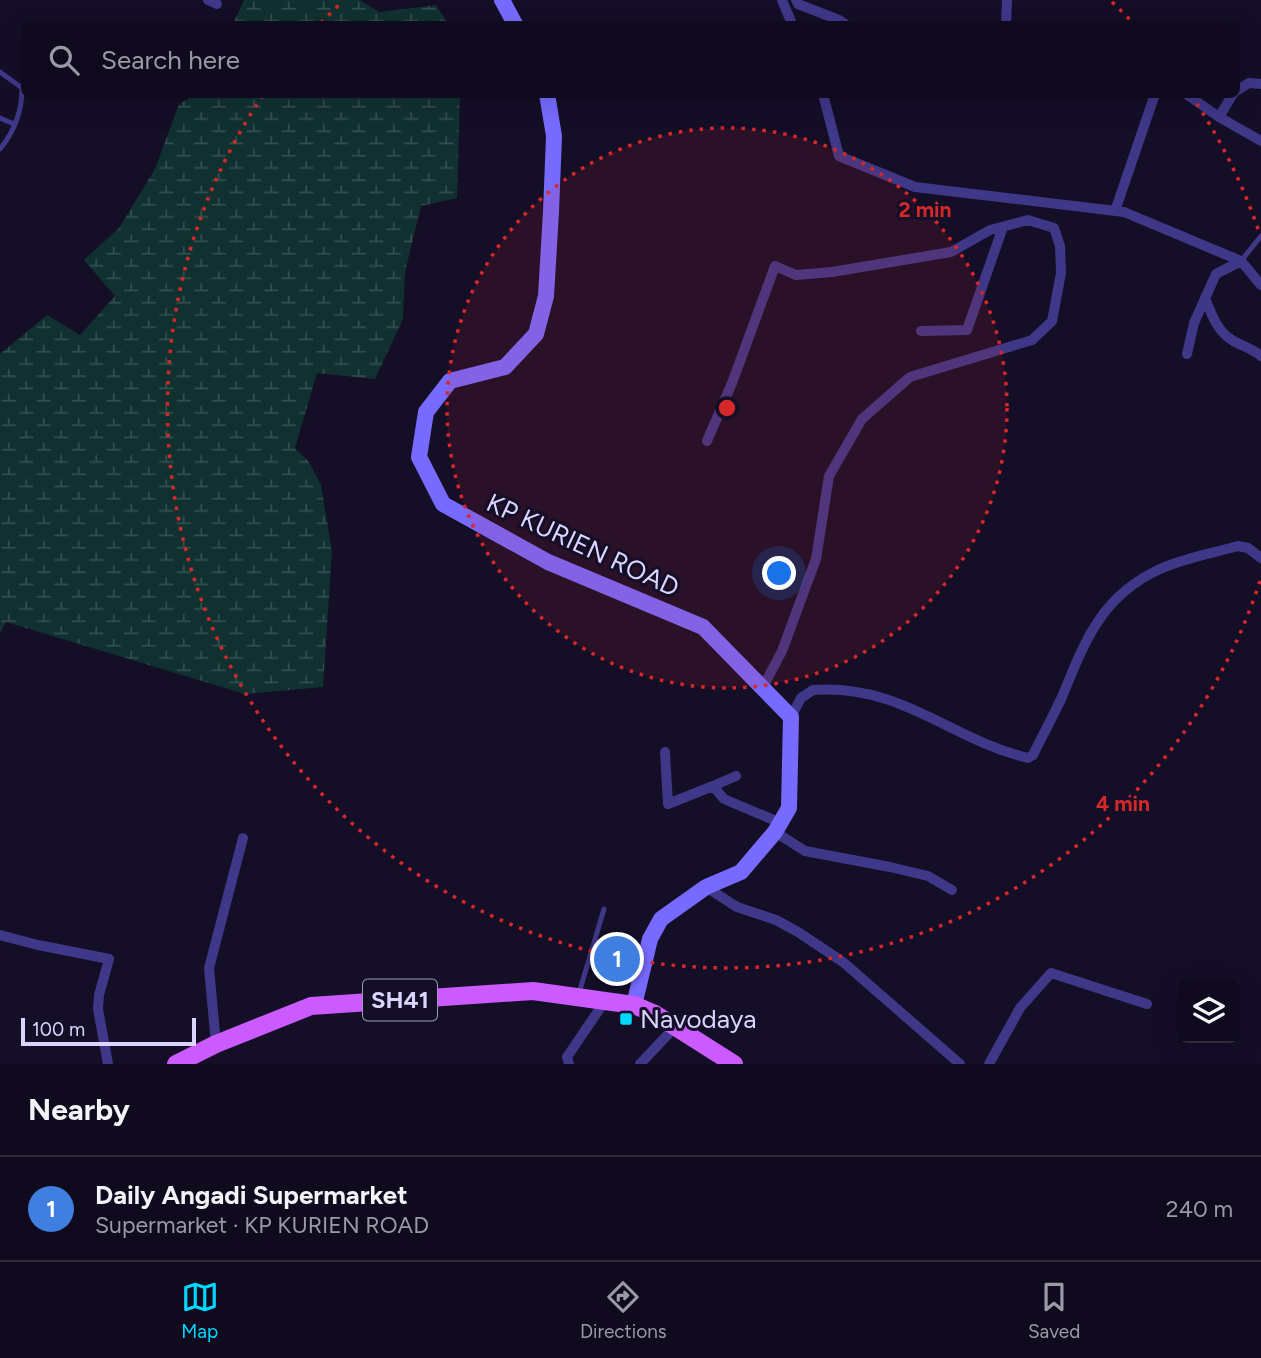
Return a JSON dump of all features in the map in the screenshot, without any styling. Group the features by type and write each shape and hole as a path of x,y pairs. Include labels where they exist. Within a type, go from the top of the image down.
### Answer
{"main road":[{"name":"SH41","path":"176,1064 216,1044 311,1006 533,991 634,1005 655,1014 734,1064"}],"street":[{"path":"502,0 513,21"},
{"path":"782,0 791,21"},
{"path":"796,0 798,4 838,21"},
{"path":"1006,21 1007,0"},
{"path":"1240,89 1249,83 1261,84"},
{"name":"KP KURIEN ROAD","path":"548,98 554,136 551,212 546,296 536,334 505,367 450,381 426,412 419,457 443,504 548,562 703,627 792,717"},
{"path":"824,98 839,156 915,187 1124,212 1241,261 1261,285"},
{"path":"1115,211 1154,98"},
{"path":"1192,98 1261,141"},
{"path":"1219,117 1232,98"},
{"path":"708,441 775,266 796,275 832,272 951,252 990,230 1028,220 1054,228 1060,246 1061,273 1052,321 1032,340 910,377 862,419 829,477 816,559 782,651 763,687"},
{"path":"920,331 967,330 1003,226"},
{"path":"1187,354 1194,323 1216,274 1241,261"},
{"path":"1205,298 1214,321 1230,339 1255,350 1261,356"},
{"path":"634,1005 650,939 661,919 706,887 741,872 778,828 789,808 792,717 801,698 813,690 875,695 911,707 976,739 1028,758 1033,755 1057,707 1082,647 1124,590 1161,568 1238,546 1248,548 1261,558"},
{"path":"665,752 668,804 736,776"},
{"path":"713,786 724,800 778,828 805,851 928,876 952,890"},
{"path":"216,1044 208,968 243,838"},
{"path":"706,887 737,907 776,920 832,955 910,1018 960,1064"},
{"path":"0,935 38,946 109,959 98,1009 108,1064"},
{"path":"989,1064 1020,1008 1051,973 1147,1004"},
{"path":"569,1064 567,1057 605,1001"},
{"path":"639,1064 675,1027"}],"lane":[{"path":"0,72 21,87"},
{"path":"0,149 7,141 22,106 22,98"},
{"path":"0,118 14,124"},
{"path":"1241,261 1261,236"},
{"path":"578,998 604,909"}],"green space":[{"path":"244,0 360,0 379,12 436,5 446,21 234,21"},
{"path":"190,98 460,98 457,198 421,206 405,272 403,319 375,379 317,373 295,448 309,462 321,485 332,551 323,687 245,694 6,622 0,633 0,354 47,315 80,335 115,296 84,260 119,228 155,169 179,104"}],"place":[{"name":"Daily Angadi Supermarket","path":"617,959"},
{"name":"Navodaya","path":"626,1019"}]}
